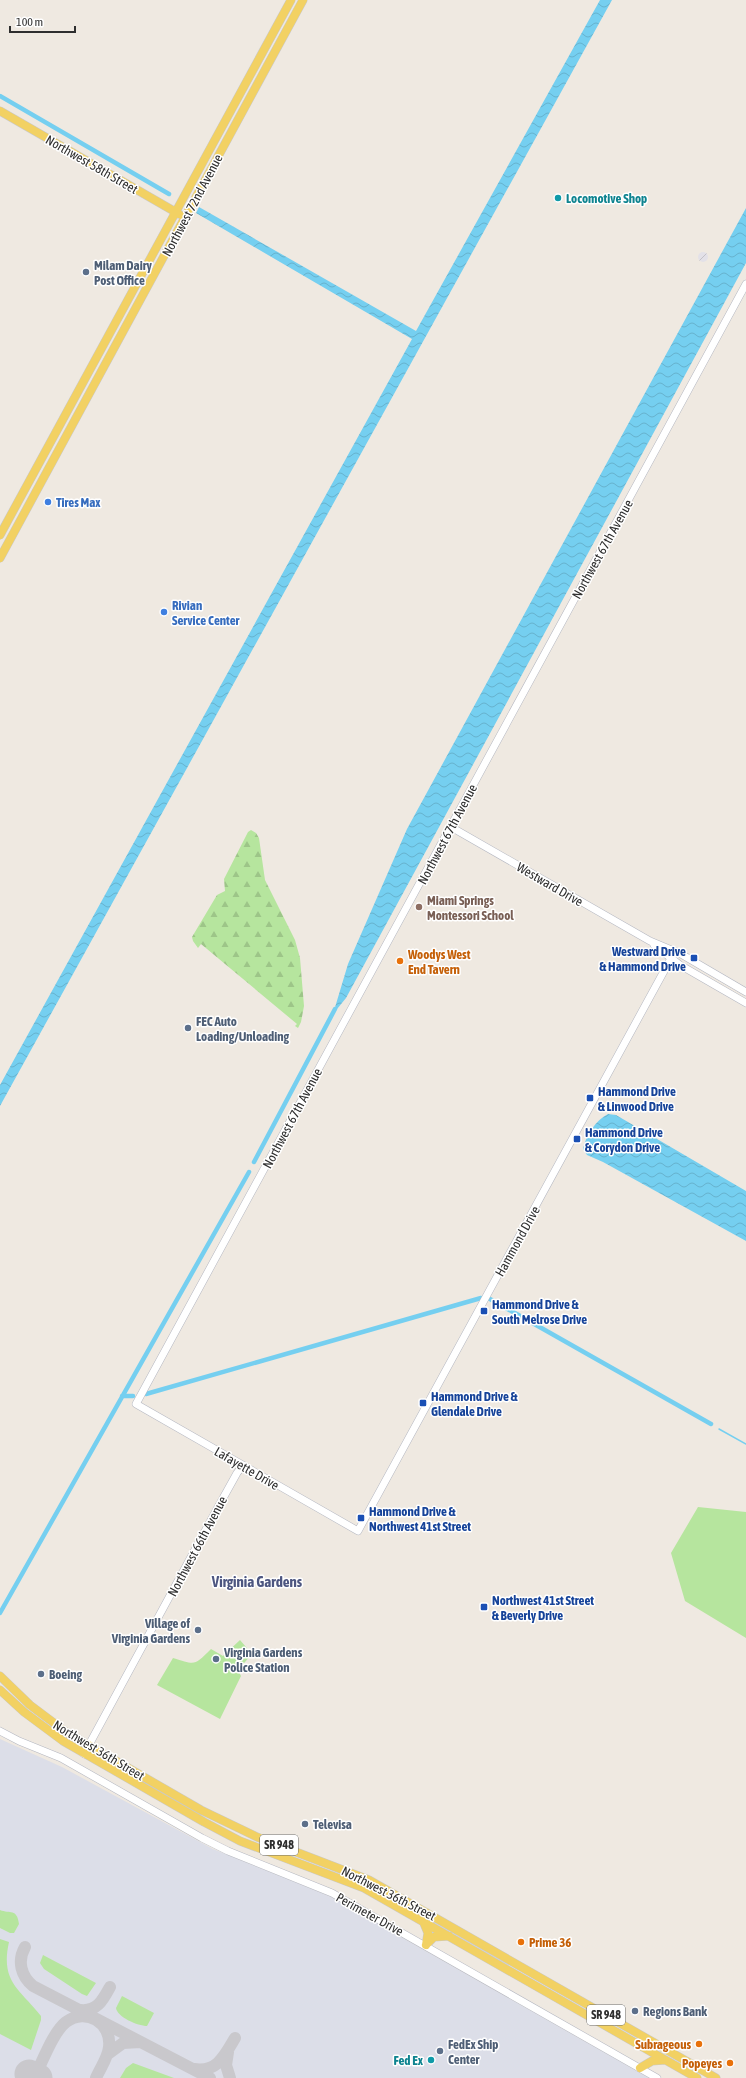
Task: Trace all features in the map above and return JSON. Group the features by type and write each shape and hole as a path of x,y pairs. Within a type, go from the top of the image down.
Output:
{"main road":[{"name":"Northwest 72nd Avenue","path":"0,535 291,0"},
{"name":"Northwest 72nd Avenue","path":"0,558 303,0"},
{"name":"Northwest 58th Street","path":"0,111 185,218"},
{"name":"Northwest 36th Street","path":"0,1676 37,1710 89,1746 209,1814 257,1837 351,1872 398,1895 716,2078"},
{"name":"Northwest 36th Street","path":"2,1693 44,1728 84,1754 204,1822 255,1846 348,1881 424,1921 697,2078"},
{"path":"204,1822 209,1814"},
{"path":"348,1881 351,1872"},
{"path":"424,1921 428,1933 426,1945"},
{"path":"426,1945 434,1937 449,1936"},
{"path":"555,1996 559,1988"},
{"path":"639,2045 654,2042 662,2058 649,2062 640,2068"}],"street":[{"name":"Northwest 67th Avenue","path":"136,1404 746,284"},
{"name":"Westward Drive","path":"451,827 650,942 675,951 746,992"},
{"name":"Westward Drive","path":"650,942 670,959 746,1003"},
{"name":"Hammond Drive","path":"358,1531 675,951"},
{"name":"Lafayette Drive","path":"136,1404 358,1531"},
{"name":"Northwest 66th Avenue","path":"84,1754 220,1503 237,1473 243,1466"},
{"name":"Perimeter Drive","path":"0,1733 52,1754 76,1766 202,1838 228,1851 332,1893 426,1945 657,2078"}],"shaded area":[{"path":"701,252 705,252 707,253 707,261 701,262 698,259 698,255"},
{"path":"0,1739 62,1767 213,1849 329,1896 649,2078 0,2078"}],"green space":[{"path":"251,830 256,833 259,838 265,880 295,940 300,958 304,1006 301,1022 298,1028 295,1026 297,1024 201,944 198,948 192,937 217,895 225,891 224,879 248,832"},
{"path":"698,1507 746,1512 746,1638 685,1601 671,1553"},
{"path":"240,1640 252,1654 238,1670 241,1676 220,1719 157,1685 173,1658 191,1663 201,1659 211,1649 223,1656"},
{"path":"0,1910 12,1912 17,1916 19,1924 14,1933 10,1933 0,1928"},
{"path":"0,1939 9,1942 7,1967 14,1984 41,2016 31,2050 0,2034"},
{"path":"43,1955 96,1983 87,1996 44,1969 40,1963"},
{"path":"122,1996 154,2013 147,2026 128,2020 120,2015 116,2008"},
{"path":"133,2063 174,2078 120,2078 126,2068"}],"water":[{"path":"600,0 612,0 0,1106 0,1085 412,339 196,213 199,207 416,331"},
{"path":"746,208 746,263 346,998 333,1014 348,964 407,829"},
{"path":"608,1114 616,1115 746,1191 746,1241 603,1162 587,1155 583,1149 589,1133 599,1120"}],"waterway":[{"path":"0,96 169,194"},
{"path":"254,1162 335,1009"},
{"path":"0,1613 249,1172"},
{"path":"146,1394 481,1298"},
{"path":"490,1299 711,1424"},
{"path":"122,1396 133,1396"},
{"path":"719,1429 746,1444"}],"taxiway":[{"path":"25,1947 21,1958 23,1973 33,1986 210,2078"},
{"path":"80,2010 91,2009 99,2004 110,1987"},
{"path":"34,2078 52,2040 61,2027 66,2022 82,2016 96,2020 102,2025 109,2038 107,2055 96,2078"},
{"path":"194,2069 202,2070 214,2065 228,2051 235,2038"},
{"path":"108,2054 123,2043 140,2042"},
{"path":"228,2052 226,2065 230,2078"}],"runway":[{"path":"29,2074 38,2078"}],"place":[{"name":"Locomotive Shop","path":"558,198"},
{"name":"Milam Dairy Post Office","path":"86,272"},
{"name":"Tires Max","path":"48,502"},
{"name":"Rivian Service Center","path":"164,612"},
{"name":"Miami Springs Montessori School","path":"419,907"},
{"name":"Westward Drive & Hammond Drive","path":"694,958"},
{"name":"Woodys West End Tavern","path":"400,961"},
{"name":"FEC Auto Loading/Unloading","path":"188,1028"},
{"name":"Hammond Drive & Linwood Drive","path":"590,1098"},
{"name":"Hammond Drive & Corydon Drive","path":"577,1139"},
{"name":"Hammond Drive & South Melrose Drive","path":"484,1311"},
{"name":"Hammond Drive & Glendale Drive","path":"423,1403"},
{"name":"Hammond Drive & Northwest 41st Street","path":"361,1518"},
{"name":"Northwest 41st Street & Beverly Drive","path":"484,1607"},
{"name":"Village of Virginia Gardens","path":"198,1630"},
{"name":"Virginia Gardens Police Station","path":"216,1659"},
{"name":"Boeing","path":"41,1674"},
{"name":"Televisa","path":"305,1824"},
{"name":"Prime 36","path":"521,1942"},
{"name":"Regions Bank","path":"635,2011"},
{"name":"Subrageous","path":"699,2044"},
{"name":"FedEx Ship Center","path":"440,2051"},
{"name":"Fed Ex","path":"431,2060"},
{"name":"Popeyes","path":"730,2063"}],"district":[{"name":"Virginia Gardens","path":"257,1582"}]}
